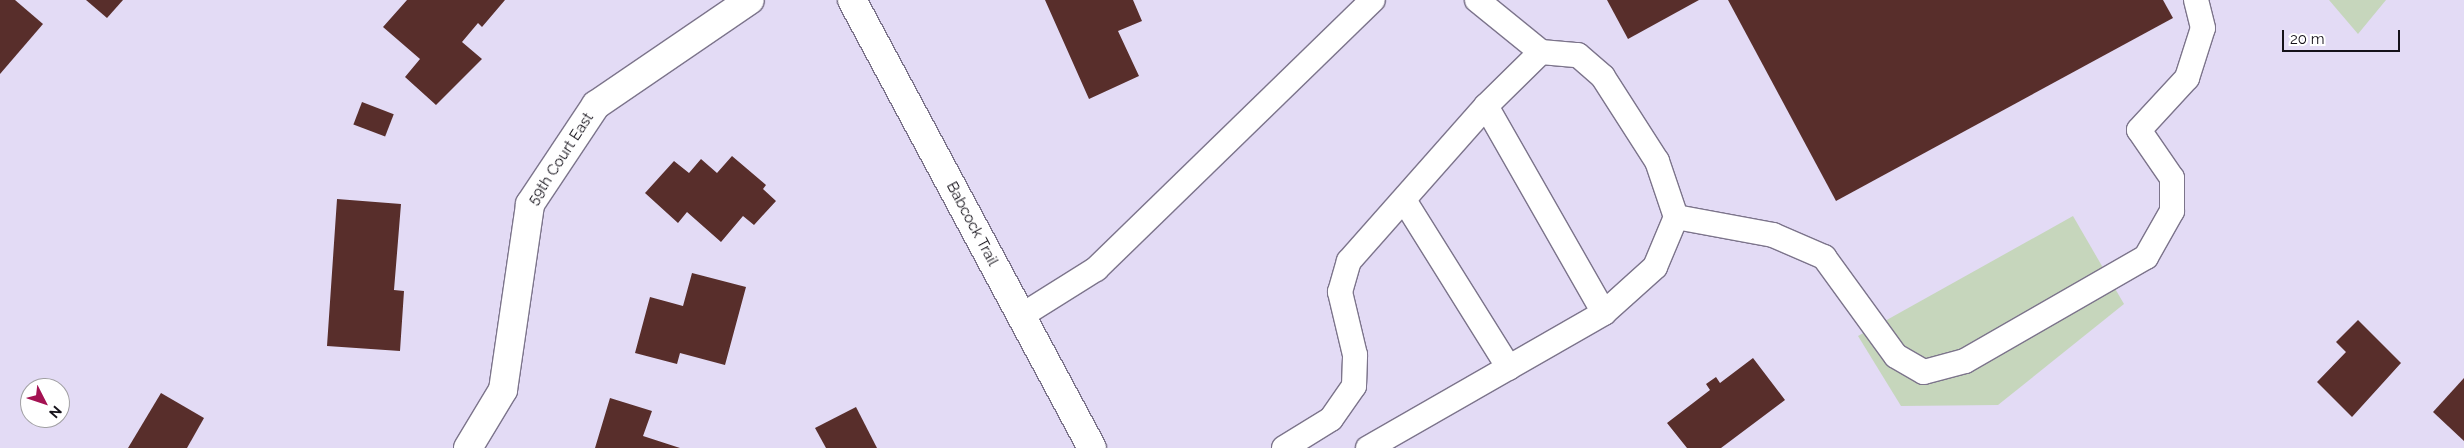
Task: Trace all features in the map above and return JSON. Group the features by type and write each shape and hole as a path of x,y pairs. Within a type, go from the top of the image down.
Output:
{"street":[{"name":"59th Court East","path":"468,448 503,390 530,204 596,106 750,0"},
{"name":"Babcock Trail","path":"852,0 1092,448"}],"lane":[{"path":"1021,316 1096,269 1373,0"},
{"path":"1368,448 1604,314 1655,267 1676,217 1657,161 1603,77 1578,55 1541,52 1477,0"},
{"path":"1676,217 1773,235 1824,257 1896,356 1924,372 1965,361 2146,257 2172,211 2172,178 2139,130 2187,78 2203,28 2196,0"},
{"path":"1284,448 1331,419 1354,386 1355,355 1340,292 1350,261 1486,106 1541,52"},
{"path":"1486,106 1604,314"},
{"path":"1404,200 1510,368"}],"green space":[{"path":"2329,0 2386,0 2358,34"},
{"path":"2073,216 2124,304 1998,405 1901,406 1858,336"}],"building":[{"path":"0,0 15,0 43,24 0,74"},
{"path":"86,0 123,0 107,18"},
{"path":"407,0 505,0 482,27 478,23 462,42 482,59 436,105 405,77 420,59 383,27"},
{"path":"1045,0 1133,0 1142,21 1118,31 1139,76 1089,99"},
{"path":"1607,0 1699,0 1628,39"},
{"path":"1728,0 2163,0 2173,18 1836,201"},
{"path":"362,102 394,114 385,137 353,124"},
{"path":"732,156 766,185 763,189 776,201 754,225 743,216 721,242 687,212 678,223 645,193 674,161 689,173 701,159 717,173"},
{"path":"337,199 401,204 394,290 404,291 400,351 327,346"},
{"path":"692,273 746,287 725,365 680,353 677,364 635,353 650,297 683,306"},
{"path":"2358,320 2401,363 2352,417 2317,382 2346,352 2336,342"},
{"path":"1753,358 1785,400 1721,448 1687,448 1667,423 1710,390 1706,384 1716,377 1720,383"},
{"path":"2464,378 2464,441 2433,412"},
{"path":"161,393 204,418 187,448 128,448"},
{"path":"610,398 652,411 643,436 680,448 595,448"},
{"path":"856,407 877,448 826,448 815,428"}]}
